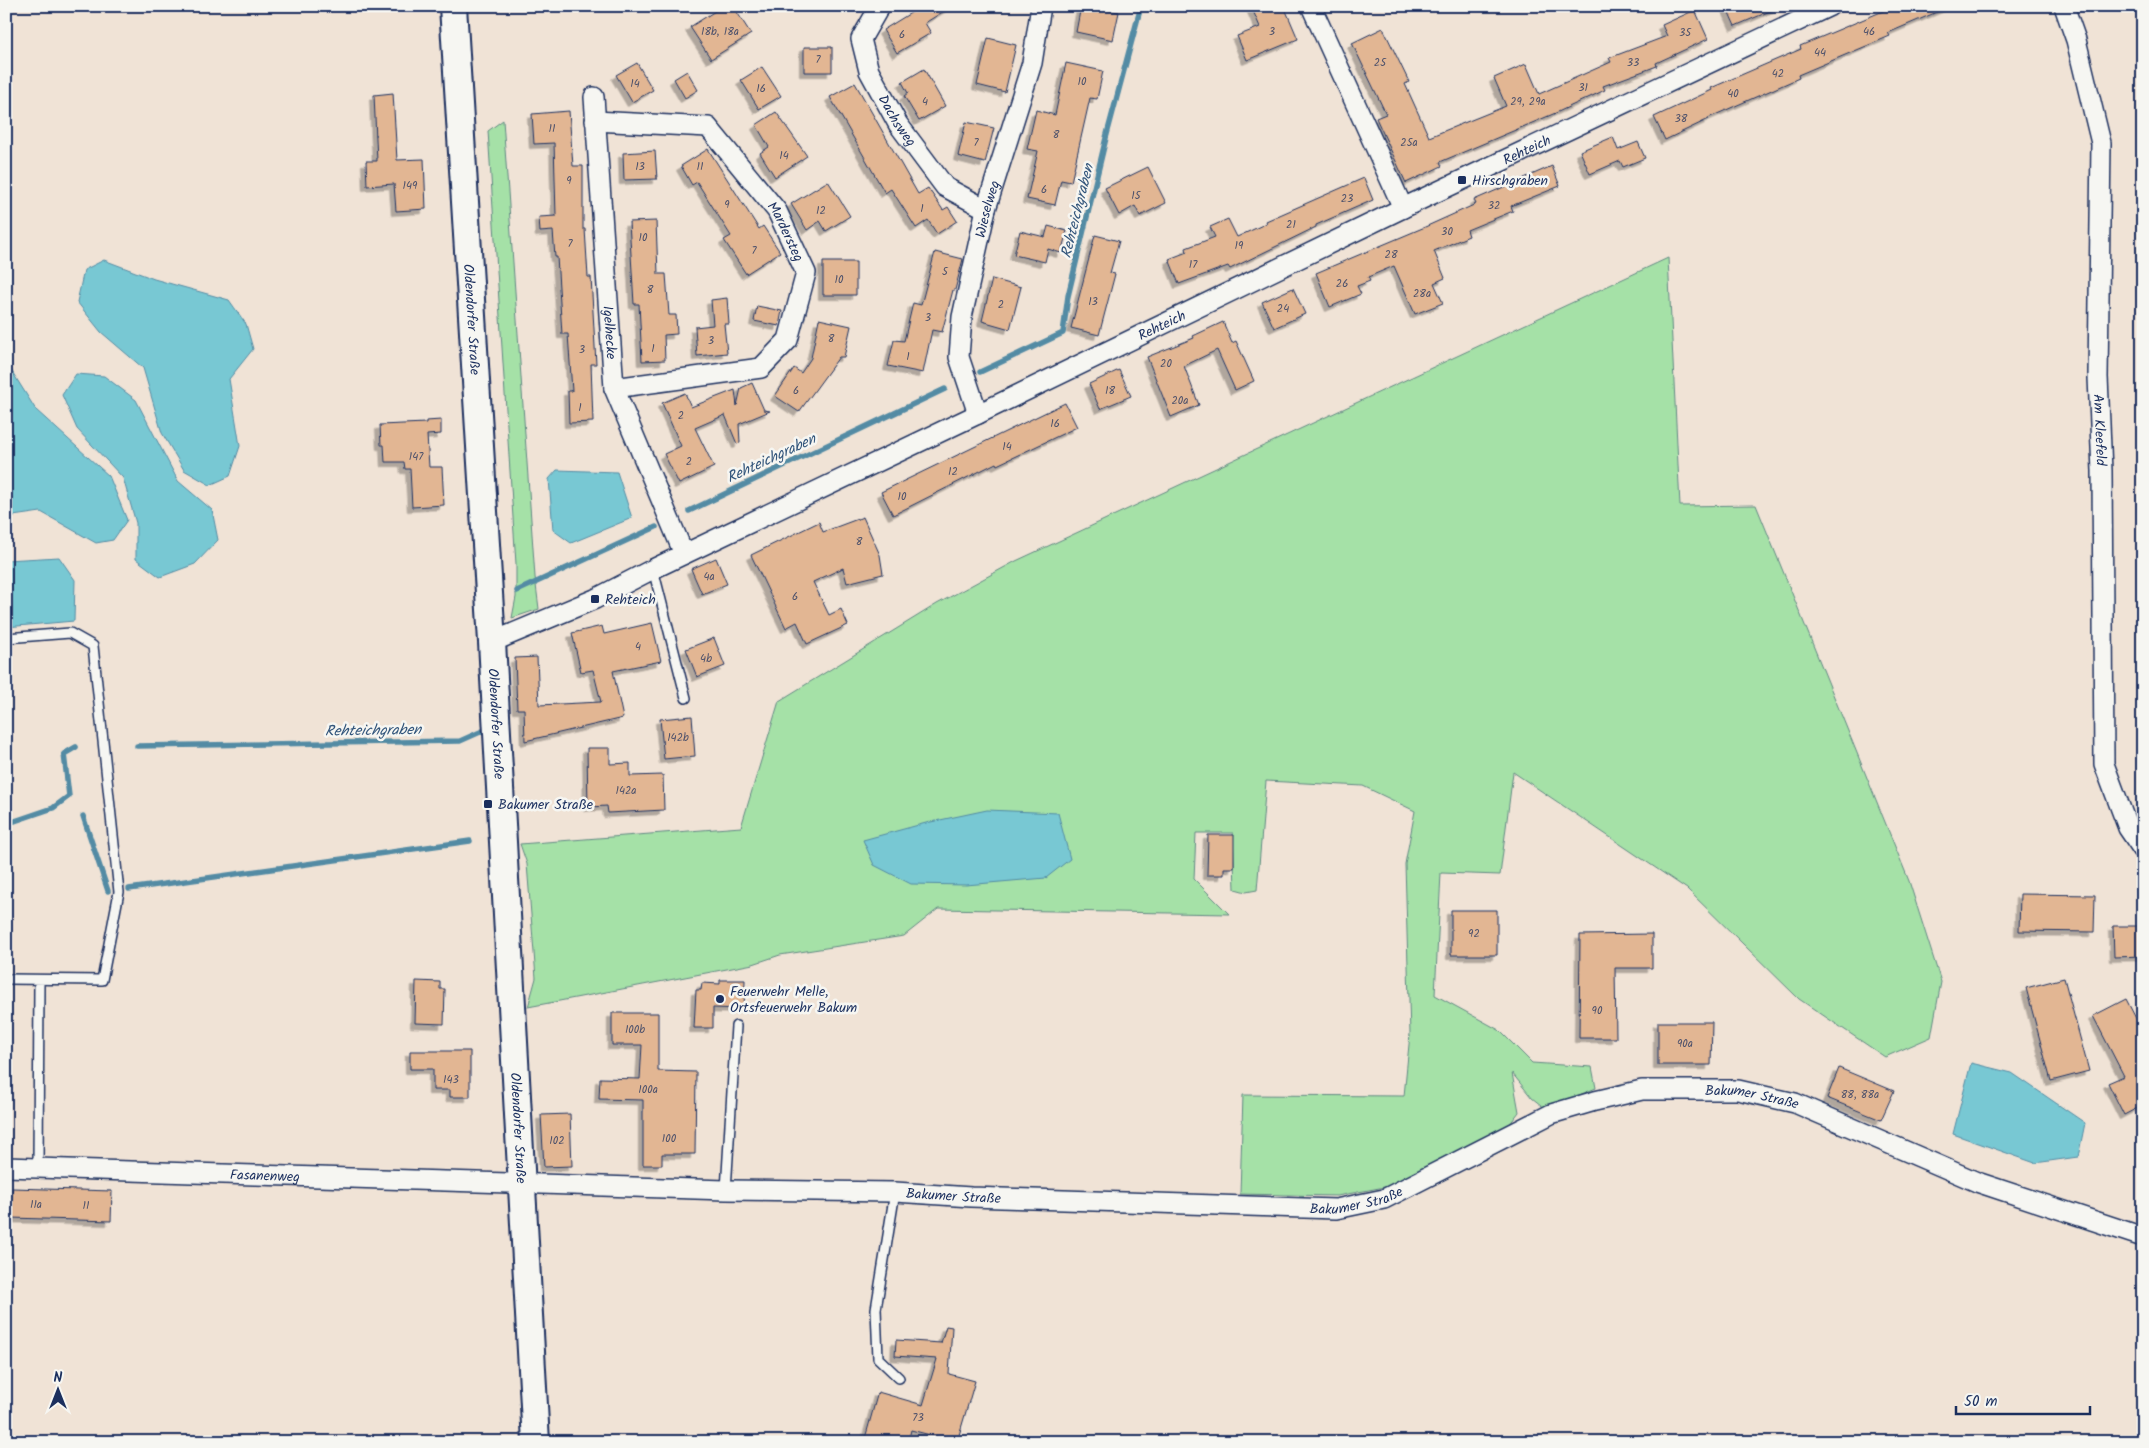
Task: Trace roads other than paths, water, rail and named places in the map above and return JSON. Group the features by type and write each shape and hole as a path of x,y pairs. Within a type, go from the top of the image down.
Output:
{"main road":[{"name":"Oldendorfer Straße","path":"453,6 492,642 536,1442"}],"street":[{"name":"Dachsweg","path":"880,6 860,39 869,71 898,124 946,187 986,209"},
{"name":"Wieselweg","path":"978,414 959,358 962,317 986,209 1032,63 1041,6"},
{"path":"1310,6 1403,208"},
{"name":"Rehteich","path":"492,642 595,599 653,569 1403,208 1830,6"},
{"name":"Am Kleefeld","path":"2064,6 2076,40 2101,143 2098,377 2102,471 2104,764 2128,828 2143,850"},
{"name":"Igelhecke","path":"594,97 614,388 684,554"},
{"name":"Mardersteg","path":"596,121 708,127 777,211 806,274 788,340 761,368 614,388"},
{"name":"Bakumer Straße","path":"522,1184 726,1190 895,1192 981,1197 1336,1209 1384,1199 1550,1114 1642,1090 1738,1090 1795,1103 1977,1182 2143,1237"},
{"name":"Fasanenweg","path":"6,1167 522,1184"}],"lane":[{"path":"653,569 686,698"},
{"path":"6,638 70,634 93,646 118,892 102,980 6,979"},
{"path":"38,1168 39,980"},
{"path":"726,1190 736,1026"},
{"path":"895,1192 876,1308 878,1358 899,1378"}],"water":[{"path":"104,260 154,279 229,300 246,324 253,349 229,379 240,446 230,476 210,485 184,470 162,433 143,368 101,332 77,302 84,270"},
{"path":"6,362 36,410 109,476 127,520 113,540 96,543 41,512 6,517"},
{"path":"76,374 104,376 136,400 178,481 212,510 218,540 195,564 160,577 136,559 136,523 123,478 77,429 62,395"},
{"path":"557,470 617,472 632,518 571,543 553,530 549,479"},
{"path":"59,557 75,580 74,621 6,627 6,560"},
{"path":"987,810 1058,813 1070,859 1046,878 966,885 911,884 874,865 863,840 926,823"},
{"path":"1971,1063 2012,1073 2085,1123 2078,1157 2035,1163 1953,1134"}],"waterway":[{"name":"Rehteichgraben","path":"980,372 1063,333 1068,296 1106,138 1141,6"},
{"name":"Rehteichgraben","path":"689,511 945,389"},
{"name":"Rehteichgraben","path":"517,591 656,527"},
{"name":"Rehteichgraben","path":"137,746 460,741 487,729 487,726"},
{"name":"Rehteichgraben","path":"6,824 53,808 69,796 64,754 76,747"},
{"path":"83,816 108,891"},
{"path":"129,889 470,841"}],"place":[{"name":"Hirschgraben","path":"1462,180"},
{"name":"Rehteich","path":"595,599"},
{"name":"Bakumer Straße","path":"488,804"},
{"name":"Feuerwehr Melle, Ortsfeuerwehr Bakum","path":"720,999"}]}
